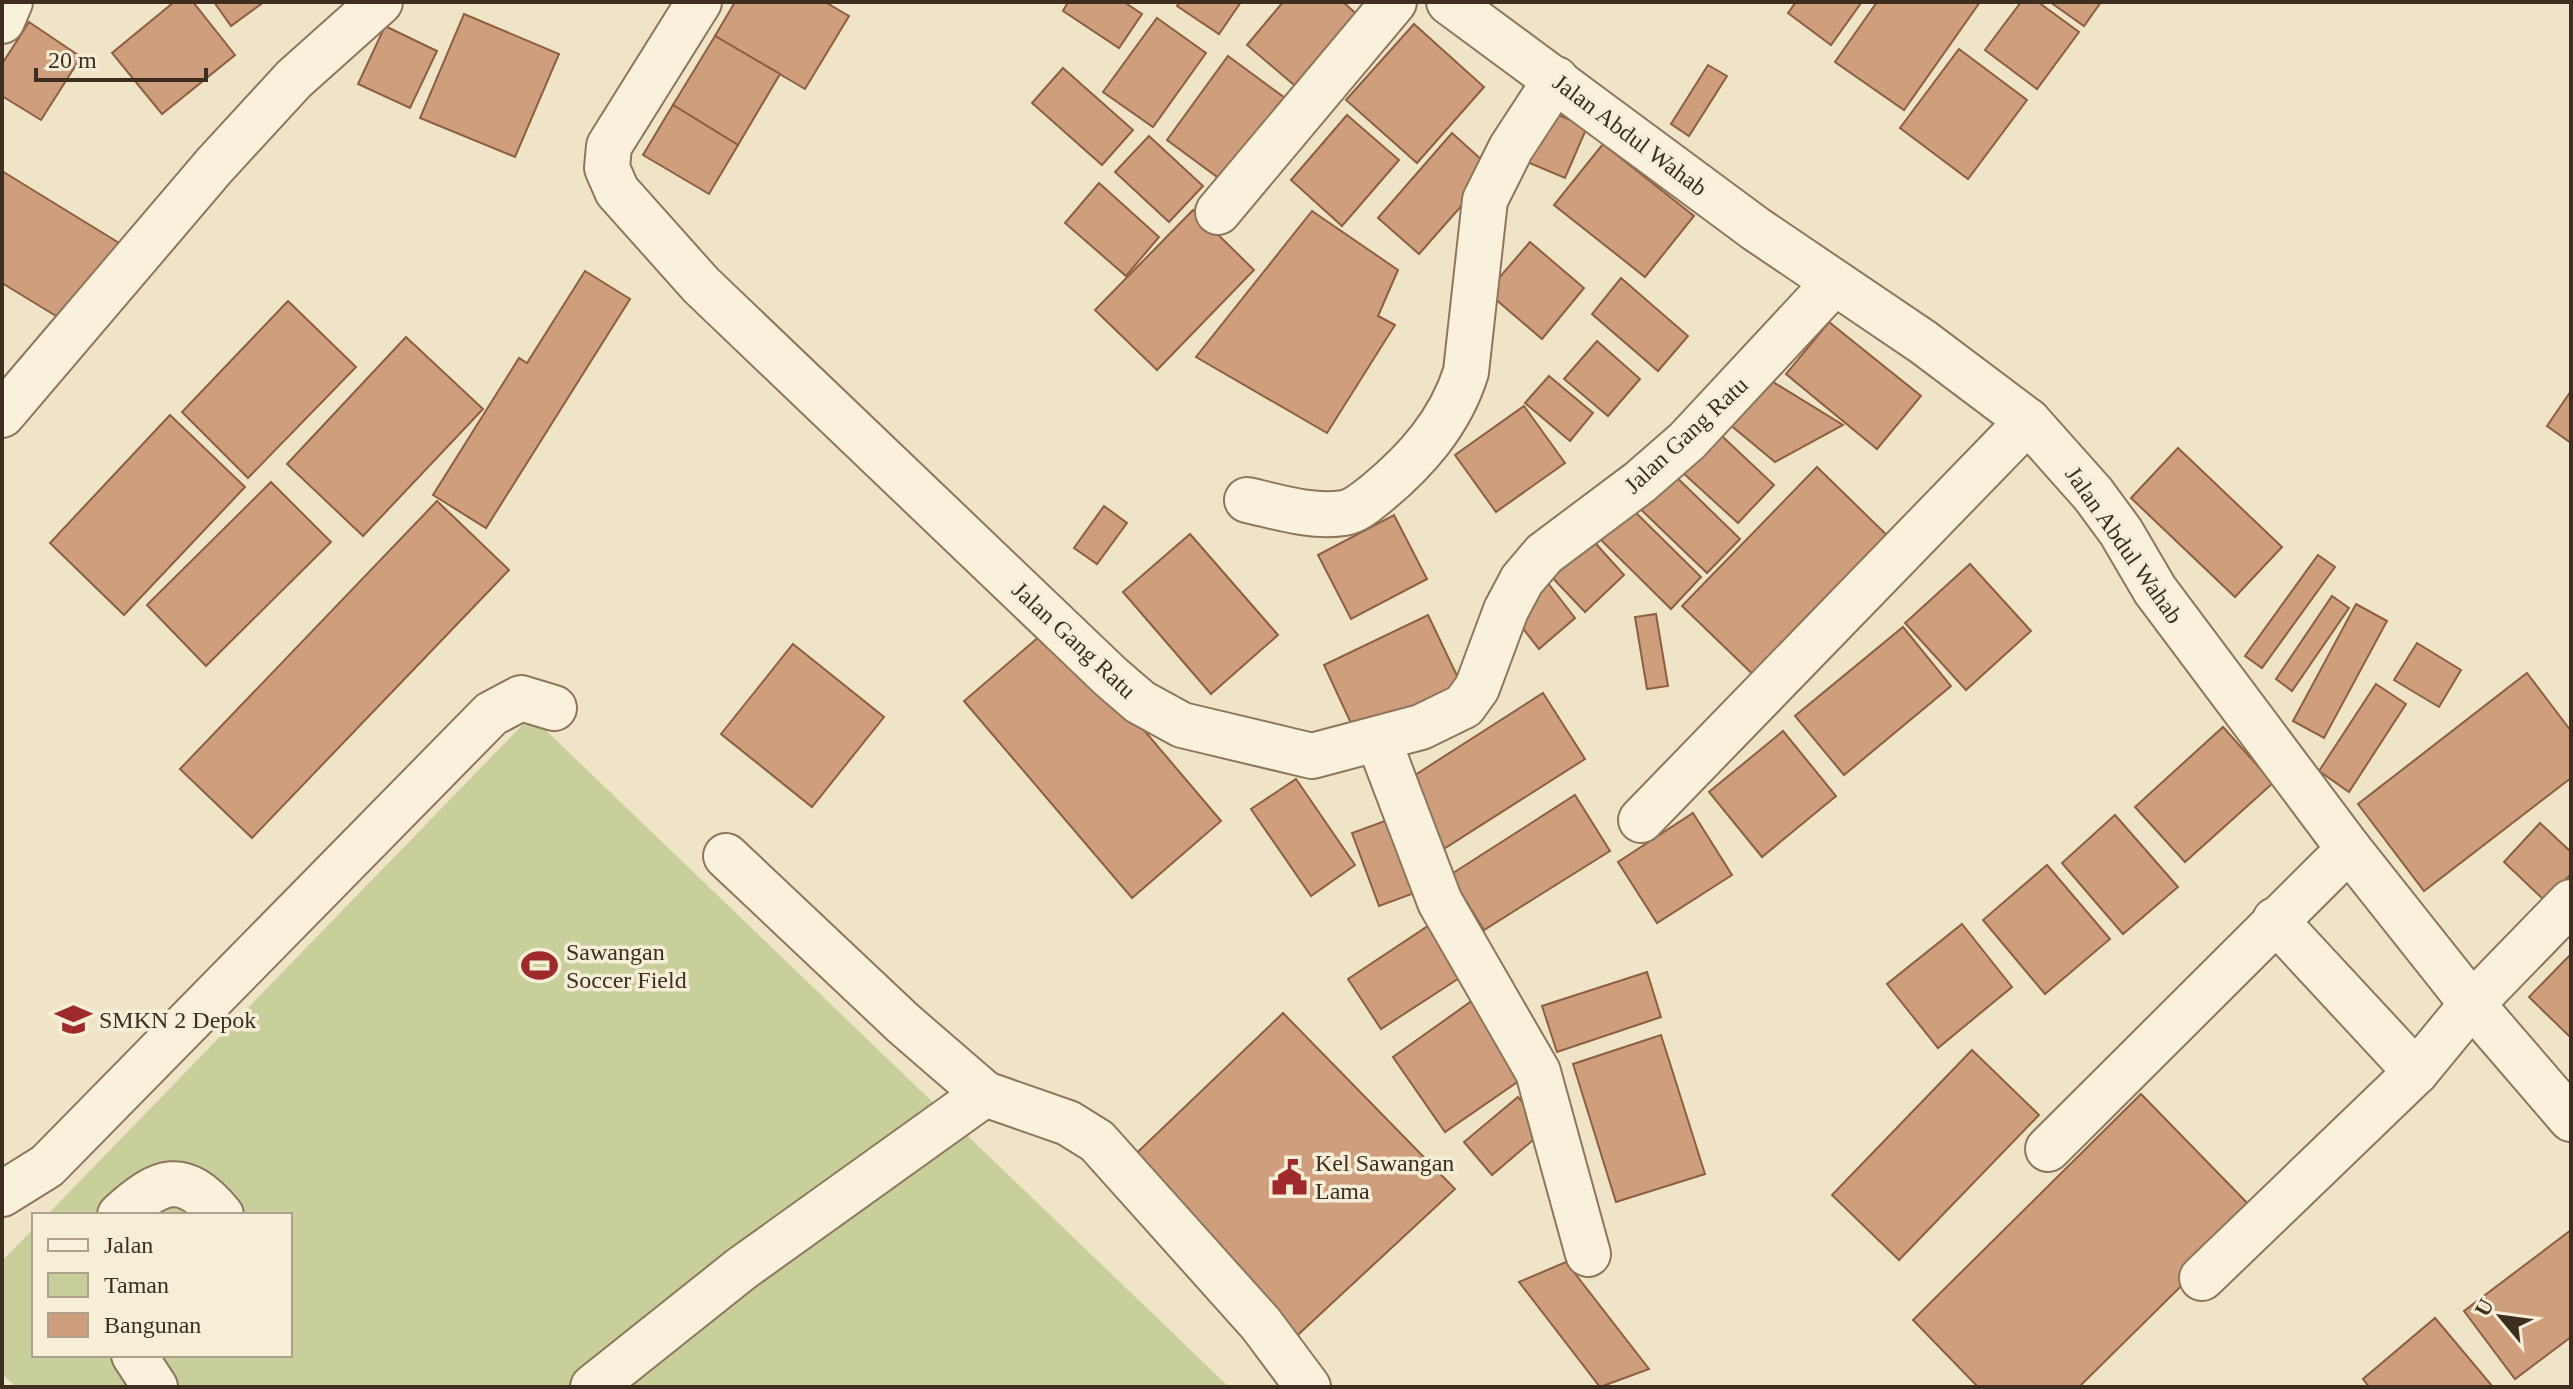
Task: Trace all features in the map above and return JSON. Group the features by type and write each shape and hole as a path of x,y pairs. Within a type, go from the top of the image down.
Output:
{"street":[{"path":"2,21 10,2"},
{"path":"2,415 244,133 294,79 380,2"},
{"name":"Jalan Gang Ratu","path":"699,2 620,123 609,146 607,168 617,191 701,285 972,547 1140,702 1182,725 1312,756 1421,727 1464,706 1477,688 1506,610 1522,580 1544,554 1640,482 1687,441 1833,284"},
{"path":"1218,212 1394,2"},
{"name":"Jalan Abdul Wahab","path":"1464,6 1556,79 1833,284 1923,342 2028,421 2093,494 2121,532 2155,590 2349,849 2472,1004 2571,1119"},
{"path":"1247,500 1302,513 1347,512 1406,469 1434,435 1458,398 1466,372 1485,200 1511,148 1556,79"},
{"path":"1641,820 2028,421"},
{"path":"2,1194 47,1166 491,714 521,698 554,708"},
{"path":"1378,739 1440,902 1538,1072 1588,1254"},
{"path":"2048,1149 2349,849"},
{"path":"726,856 903,1023 985,1094 1068,1123 1097,1141 1261,1324 1308,1387"},
{"path":"2202,1278 2416,1072 2472,1004 2571,902"},
{"path":"2275,920 2416,1072"},
{"path":"593,1387 741,1269 985,1094"},
{"path":"122,1213 153,1188 174,1183 193,1189 219,1213"},
{"path":"135,1357 155,1387"}],"green space":[{"name":"Sawangan Soccer Field","path":"531,716 1229,1387 16,1387 2,1374 2,1261 32,1230 32,1357 292,1357 292,1213 49,1213"}],"building":[{"path":"174,2 193,2 235,55 162,114 112,53"},
{"path":"214,2 264,2 231,26"},
{"path":"735,2 825,2 849,16 805,89 715,36"},
{"path":"1068,2 1124,2 1142,14 1119,48 1063,11"},
{"path":"1180,2 1241,2 1219,34 1177,6"},
{"path":"1283,2 1343,2 1360,17 1300,90 1247,45"},
{"path":"1796,2 1861,3 1831,45 1788,13"},
{"path":"1877,2 1980,2 1904,110 1835,62"},
{"path":"2021,2 2038,2 2079,32 2037,89 1985,50"},
{"path":"2050,2 2101,2 2084,26"},
{"path":"464,14 559,54 515,157 420,118"},
{"path":"1157,18 1206,53 1153,127 1103,92"},
{"path":"29,22 81,57 41,120 2,96 2,64"},
{"path":"1414,24 1484,87 1417,163 1346,100"},
{"path":"385,26 437,51 410,108 358,84"},
{"path":"715,36 780,74 738,145 673,105"},
{"path":"1959,49 2027,100 1968,179 1900,128"},
{"path":"1228,56 1285,98 1224,182 1167,140"},
{"path":"1708,65 1727,76 1689,136 1671,124"},
{"path":"1063,68 1133,130 1102,165 1032,103"},
{"path":"673,105 738,145 709,194 643,155"},
{"path":"1542,108 1587,127 1565,178 1520,159"},
{"path":"1347,115 1399,160 1342,226 1291,180"},
{"path":"1452,133 1493,170 1419,254 1378,218"},
{"path":"1149,136 1203,186 1169,222 1115,172"},
{"path":"1603,144 1694,216 1645,277 1554,205"},
{"path":"2,171 124,246 74,327 2,283"},
{"path":"1099,183 1159,237 1126,276 1065,223"},
{"path":"1193,210 1254,270 1157,370 1095,310"},
{"path":"1312,211 1398,270 1378,316 1395,325 1327,433 1196,357"},
{"path":"1530,242 1584,288 1542,339 1487,292"},
{"path":"585,271 630,299 486,528 433,495 519,358 527,363"},
{"path":"1621,278 1688,336 1658,371 1592,314"},
{"path":"288,301 356,367 248,478 182,412"},
{"path":"1829,322 1921,396 1877,449 1786,374"},
{"path":"406,337 483,409 363,536 287,464"},
{"path":"1597,341 1640,379 1608,416 1564,379"},
{"path":"1549,376 1593,413 1570,441 1525,403"},
{"path":"1765,377 1843,425 1775,462 1728,423"},
{"path":"2571,391 2571,443 2547,426"},
{"path":"1524,406 1565,463 1496,512 1455,455"},
{"path":"170,415 245,487 124,615 50,543"},
{"path":"1707,422 1774,485 1738,523 1671,462"},
{"path":"2178,448 2282,547 2235,597 2131,498"},
{"path":"1664,465 1740,539 1707,573 1631,500"},
{"path":"1817,467 1898,546 1764,685 1682,606"},
{"path":"271,482 331,542 206,666 147,605"},
{"path":"1622,499 1701,577 1671,609 1591,530"},
{"path":"437,501 509,570 252,838 180,769"},
{"path":"1104,506 1127,523 1097,564 1074,548"},
{"path":"1394,515 1427,579 1351,619 1318,555"},
{"path":"1190,534 1278,635 1211,694 1123,592"},
{"path":"1588,535 1624,575 1585,612 1548,573"},
{"path":"2318,555 2335,567 2262,668 2245,656"},
{"path":"1970,564 2031,631 1966,690 1905,623"},
{"path":"1544,578 1575,618 1539,649 1507,608"},
{"path":"2332,596 2349,608 2292,691 2276,679"},
{"path":"2356,604 2387,621 2324,738 2293,721"},
{"path":"1656,614 1668,686 1647,689 1635,617"},
{"path":"1428,615 1461,684 1356,734 1324,665"},
{"path":"1054,624 1221,821 1132,898 964,701"},
{"path":"1903,627 1951,686 1844,775 1795,716"},
{"path":"2417,643 2461,670 2439,707 2394,680"},
{"path":"793,644 884,717 812,807 721,734"},
{"path":"2527,673 2571,731 2571,778 2424,891 2358,804"},
{"path":"2376,684 2406,704 2349,792 2319,771"},
{"path":"1543,693 1585,759 1442,850 1401,784"},
{"path":"2223,727 2273,783 2185,862 2135,807"},
{"path":"1783,731 1836,796 1762,857 1709,792"},
{"path":"1296,779 1355,865 1311,896 1251,809"},
{"path":"1575,795 1610,851 1484,930 1450,875"},
{"path":"1693,813 1732,875 1657,923 1618,862"},
{"path":"2115,815 2178,887 2123,934 2062,863"},
{"path":"1393,818 1420,891 1379,906 1352,833"},
{"path":"2540,823 2571,852 2571,874 2545,901 2504,862"},
{"path":"2047,865 2110,939 2045,994 1983,920"},
{"path":"1434,922 1467,973 1381,1029 1348,979"},
{"path":"1962,924 2012,987 1938,1048 1887,984"},
{"path":"2571,954 2571,1038 2529,997"},
{"path":"1647,972 1661,1017 1557,1052 1542,1006"},
{"path":"1473,1000 1526,1076 1445,1132 1393,1057"},
{"name":"Kel Sawangan Lama","path":"1283,1013 1455,1189 1288,1344 1123,1166"},
{"path":"1661,1035 1705,1174 1616,1202 1573,1064"},
{"path":"1972,1050 2039,1115 1899,1260 1832,1195"},
{"path":"2141,1094 2256,1212 2079,1387 1978,1387 1913,1320"},
{"path":"1518,1097 1546,1129 1492,1175 1464,1142"},
{"path":"2571,1230 2571,1337 2515,1379 2464,1311"},
{"path":"1566,1262 1649,1369 1600,1387 1519,1282"},
{"path":"2435,1318 2493,1387 2369,1387 2363,1379"}],"place":[{"name":"Sawangan Soccer Field","path":"540,966"},
{"name":"SMKN 2 Depok","path":"73,1020"},
{"name":"Kel Sawangan Lama","path":"1289,1177"}]}
